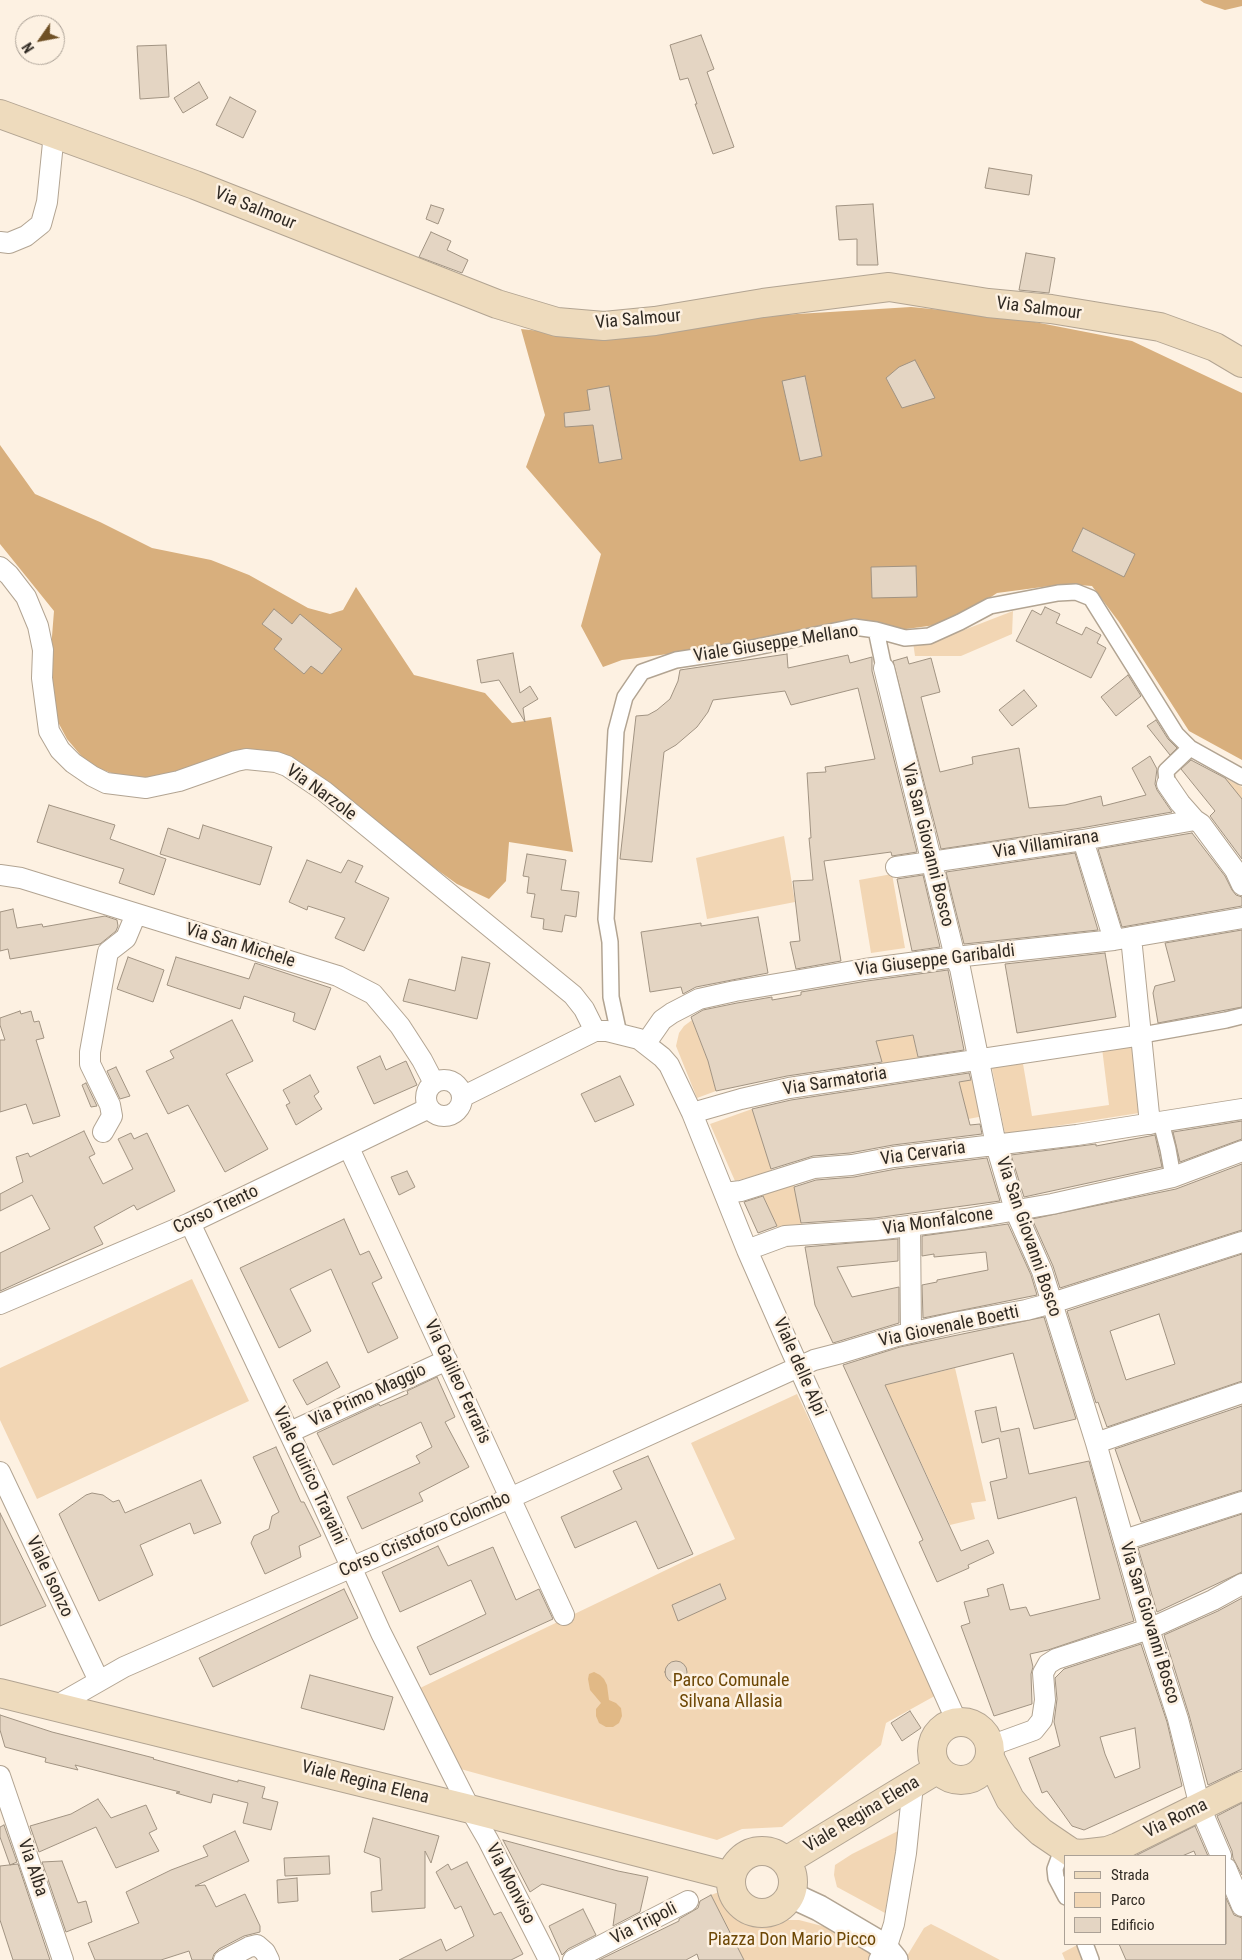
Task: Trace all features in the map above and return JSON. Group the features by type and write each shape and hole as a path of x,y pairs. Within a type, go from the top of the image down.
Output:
{"main road":[{"name":"Via Salmour","path":"0,114 195,185 497,304 558,322 604,326 655,321 763,303 890,287 988,302 1051,309 1160,327 1215,347 1242,363"},
{"name":"Viale Regina Elena","path":"0,1693 470,1809 730,1876"},
{"path":"957,1722 966,1723 982,1731 984,1760 968,1780 954,1780 942,1774 933,1760 934,1740 948,1726 957,1722"},
{"name":"Via Roma","path":"984,1760 1010,1799 1025,1817 1041,1832 1063,1847 1081,1854 1107,1851 1242,1786"},
{"name":"Viale Regina Elena","path":"786,1861 938,1769"},
{"path":"758,1851 769,1851 786,1861 793,1878 791,1895 778,1909 769,1913 759,1913 741,1906 731,1889 730,1876 739,1860 748,1854 758,1851"}],"street":[{"path":"0,242 9,243 26,236 42,224 47,202 54,133"},
{"name":"Via Narzole","path":"0,567 9,575 26,597 38,626 43,650 42,678 49,730 60,750 74,763 106,783 146,788 179,781 246,759 276,762 287,766 324,790 573,995 584,1009 595,1031"},
{"name":"Viale Giuseppe Mellano","path":"619,1034 611,997 610,942 606,919 616,731 625,697 642,672 676,660 742,650 854,627 876,630 905,638 929,636 990,606 1058,593 1076,592 1091,598 1176,734 1190,748 1242,777"},
{"name":"Via San Giovanni Bosco","path":"876,630 955,957 960,968 996,1145 1015,1210 1042,1270 1096,1444 1149,1629 1178,1719 1200,1807 1221,1855"},
{"path":"1190,748 1166,771 1167,784 1180,803 1201,824 1225,856 1242,885"},
{"name":"Via Villamirana","path":"896,867 1082,840 1195,820"},
{"path":"1082,840 1123,939 1142,1034 1156,1123 1168,1149 1173,1176"},
{"name":"Via San Michele","path":"0,876 21,878 338,976 373,994 404,1033 422,1060 434,1083"},
{"path":"103,1132 112,1116 110,1105 90,1064 90,1052 108,952 126,938 136,914"},
{"name":"Via Giuseppe Garibaldi","path":"646,1043 662,1020 700,999 763,986 955,957 1123,939 1242,918"},
{"path":"1142,1034 1242,1016"},
{"path":"462,1097 595,1031 619,1034"},
{"name":"Viale delle Alpi","path":"619,1034 639,1039 646,1043 669,1065 692,1113 798,1366 957,1722"},
{"name":"Via Sarmatoria","path":"692,1113 789,1088 1142,1034"},
{"path":"449,1081 458,1087 462,1097 459,1108 450,1115 438,1115 429,1108 426,1097 427,1092 434,1083 449,1081"},
{"name":"Corso Trento","path":"0,1304 190,1223 429,1108"},
{"name":"Via Cervaria","path":"725,1193 814,1168 852,1165 894,1157 1077,1135 1242,1109"},
{"name":"Via Galileo Ferraris","path":"349,1148 564,1615"},
{"name":"Via Monfalcone","path":"748,1250 785,1236 910,1226 1015,1210 1114,1191 1173,1176 1242,1151"},
{"name":"Viale Quirico Travaini","path":"190,1223 290,1432 381,1633 470,1809"},
{"path":"910,1226 911,1333"},
{"name":"Via Giovenale Boetti","path":"798,1366 911,1333 1052,1303 1242,1242"},
{"name":"Via Primo Maggio","path":"290,1432 447,1360"},
{"name":"Corso Cristoforo Colombo","path":"54,1707 124,1667 510,1498 798,1366"},
{"path":"1096,1444 1242,1392"},
{"name":"Viale Isonzo","path":"0,1472 99,1681"},
{"path":"1124,1540 1242,1502"},
{"path":"984,1760 1034,1730 1042,1720 1045,1700 1043,1673 1048,1664 1056,1659 1149,1629 1214,1600 1242,1584"},
{"name":"Via Alba","path":"0,1776 63,1960"},
{"path":"791,1895 819,1908 886,1956 894,1924 906,1853 913,1785"},
{"name":"Via Monviso","path":"470,1809 488,1840 549,1960"},
{"path":"1063,1847 1055,1869 1056,1878 1064,1893"},
{"path":"1227,1870 1242,1906"},
{"name":"Via Tripoli","path":"573,1960 688,1901"},
{"path":"224,1960 257,1945 265,1952 269,1960"},
{"path":"1085,1945 1091,1960"}],"green space":[{"path":"1013,611 1012,634 961,656 915,656 913,642 951,635"},
{"path":"1225,778 1242,787 1242,811"},
{"path":"784,836 795,902 707,919 696,858"},
{"path":"892,874 905,948 871,953 859,880"},
{"path":"692,1020 708,1061 716,1091 697,1098 676,1046 679,1033"},
{"path":"913,1035 919,1063 884,1070 876,1041"},
{"path":"1132,1044 1139,1113 1005,1134 991,1063 1022,1058 1032,1116 1109,1105 1102,1048"},
{"path":"976,1079 984,1116 968,1119 959,1082"},
{"path":"752,1109 772,1171 735,1181 710,1124"},
{"path":"794,1183 802,1227 778,1229 761,1191"},
{"path":"192,1279 249,1401 37,1499 0,1420 0,1368"},
{"path":"955,1368 986,1501 971,1503 975,1519 950,1525 885,1385"},
{"name":"Parco Comunale Silvana Allasia","path":"797,1394 940,1693 886,1723 881,1745 782,1827 742,1829 717,1840 457,1768 418,1689 689,1559 735,1539 691,1443"},
{"path":"900,1830 885,1913 837,1887 834,1875 835,1865 852,1854"},
{"name":"Piazza Don Mario Picco","path":"719,1892 729,1910 752,1924 799,1920 830,1928 856,1940 882,1960 744,1960 711,1895"},
{"path":"931,1924 1000,1960 910,1960 907,1956 924,1928"},
{"path":"1080,1945 1087,1960 1065,1960 1062,1953"}],"shaded area":[{"path":"1200,0 1242,0 1242,6 1225,10"},
{"path":"911,307 1004,316 1132,341 1242,393 1242,760 1189,731 1119,622 1092,586 1065,584 997,593 961,617 943,624 899,630 818,628 691,651 622,660 603,667 581,626 601,554 526,467 545,415 521,329 605,338 749,317"},
{"path":"0,445 35,494 100,522 152,548 211,560 249,575 308,608 330,614 343,610 356,587 414,675 485,693 512,723 551,717 573,852 509,842 506,881 489,899 457,884 390,836 290,758 168,779 120,776 89,765 67,739 58,722 53,697 51,649 54,611 0,544"},
{"path":"594,1672 604,1679 607,1685 609,1700 621,1708 622,1716 619,1723 613,1727 606,1727 599,1723 596,1716 596,1709 601,1703 590,1690 588,1679 589,1674"}],"building":[{"path":"701,35 714,69 707,72 734,147 713,154 688,78 680,80 670,45"},
{"path":"166,45 169,97 140,99 137,46"},
{"path":"199,82 208,98 183,113 174,98"},
{"path":"230,97 256,111 243,138 216,125"},
{"path":"989,168 1032,175 1029,195 985,188"},
{"path":"873,204 878,265 857,265 857,239 839,240 836,206"},
{"path":"431,205 444,209 438,224 426,219"},
{"path":"431,232 451,241 447,250 468,260 462,273 419,257"},
{"path":"1026,253 1055,258 1049,293 1019,290"},
{"path":"915,360 935,398 902,408 886,378 899,367"},
{"path":"805,376 822,456 800,461 782,381"},
{"path":"609,386 622,459 599,463 593,425 565,427 564,413 590,410 587,390"},
{"path":"1083,528 1135,554 1124,577 1072,551"},
{"path":"916,566 917,597 872,598 871,567"},
{"path":"1045,607 1060,614 1056,623 1082,635 1086,627 1101,635 1097,643 1106,648 1091,678 1016,641 1032,610 1041,615"},
{"path":"274,609 292,624 300,614 342,649 322,674 311,666 304,674 274,649 282,639 262,624"},
{"path":"513,653 520,693 530,686 538,699 523,708 525,722 499,680 481,683 477,660"},
{"path":"787,654 788,668 848,655 850,663 872,657 872,671 917,852 892,856 891,852 824,861 841,961 796,969 790,942 800,941 793,881 813,880 809,838 811,838 807,773 826,772 825,767 875,759 858,688 791,705 785,691 713,700 708,712 697,727 676,745 664,752 652,862 620,859 636,716 648,715 670,699 678,681 680,670"},
{"path":"907,657 909,664 931,658 940,692 921,697 940,772 973,764 972,757 1019,748 1029,808 1065,805 1101,796 1103,806 1146,795 1132,768 1150,756 1157,769 1155,784 1157,790 1172,812 941,849 893,661"},
{"path":"1128,675 1141,696 1116,716 1101,697"},
{"path":"1024,690 1037,706 1012,726 999,710"},
{"path":"1156,720 1168,739 1177,748 1170,755 1147,726"},
{"path":"1191,760 1225,778 1242,799 1242,859 1210,816 1215,811 1181,769"},
{"path":"49,805 115,825 110,839 166,859 154,895 119,883 124,869 37,842"},
{"path":"203,825 272,847 260,885 160,854 168,828 199,839"},
{"path":"1192,833 1225,876 1232,890 1236,895 1242,897 1242,906 1122,927 1098,849"},
{"path":"1075,853 1098,930 964,944 946,872"},
{"path":"527,854 566,860 561,890 579,892 576,917 565,915 562,932 543,929 544,919 531,917 535,894 527,893 529,877 523,876"},
{"path":"307,860 341,873 348,860 363,866 355,882 389,898 364,951 335,938 345,918 308,906 307,910 289,902"},
{"path":"923,875 940,947 912,951 897,879"},
{"path":"13,909 17,928 42,924 43,927 105,916 117,920 118,926 116,931 100,944 10,959 8,949 0,951 0,912"},
{"path":"758,917 768,973 696,987 683,994 681,987 650,992 641,932 701,923 701,926"},
{"path":"1242,930 1242,1007 1158,1023 1153,993 1155,986 1175,981 1165,943"},
{"path":"1105,953 1116,1017 1017,1033 1005,964"},
{"path":"128,957 164,970 153,1002 117,989"},
{"path":"176,957 249,979 255,963 331,988 315,1030 293,1021 295,1013 244,996 240,1009 167,985"},
{"path":"462,957 490,963 477,1019 403,1001 409,979 455,991"},
{"path":"948,970 964,1050 918,1057 913,1035 876,1041 882,1062 787,1076 716,1091 708,1061 691,1017 703,1010 772,997 772,1000 801,995 801,992 867,981"},
{"path":"20,1011 21,1014 31,1011 34,1022 39,1021 44,1038 36,1040 60,1116 33,1124 26,1104 0,1112 0,1040 5,1040 0,1025 0,1018"},
{"path":"232,1020 253,1061 226,1074 268,1149 225,1172 188,1105 168,1114 146,1071 174,1058 170,1051"},
{"path":"380,1056 386,1070 406,1061 417,1085 374,1104 357,1067"},
{"path":"116,1067 130,1096 120,1099 107,1071"},
{"path":"969,1073 971,1080 959,1082 970,1125 980,1124 982,1134 893,1145 850,1153 813,1156 771,1169 752,1109 791,1100"},
{"path":"310,1075 319,1092 314,1096 322,1109 296,1125 286,1105 290,1103 283,1090"},
{"path":"620,1076 634,1105 595,1122 581,1094"},
{"path":"86,1083 97,1106 91,1107 82,1085"},
{"path":"1242,1121 1242,1139 1180,1162 1173,1132"},
{"path":"84,1131 95,1154 89,1157 103,1184 133,1169 118,1139 131,1133 134,1139 147,1133 175,1191 137,1210 134,1205 94,1227 103,1244 0,1291 0,1253 50,1229 32,1195 0,1211 0,1194 23,1182 16,1157 28,1153 30,1157"},
{"path":"1155,1135 1162,1167 1024,1197 1011,1155 1096,1144 1096,1146"},
{"path":"987,1158 1000,1201 875,1218 801,1223 794,1187 816,1180 854,1177 896,1169"},
{"path":"1242,1164 1242,1230 1060,1288 1053,1266 1032,1219 1176,1189"},
{"path":"407,1171 415,1187 399,1195 391,1177"},
{"path":"763,1196 777,1226 758,1233 744,1202"},
{"path":"344,1219 360,1255 369,1251 382,1278 372,1283 398,1338 368,1353 331,1269 290,1289 311,1331 279,1348 240,1268"},
{"path":"1008,1224 1031,1275 1037,1295 923,1318 922,1285 937,1282 937,1280 988,1270 986,1252 934,1257 934,1254 922,1256 922,1236"},
{"path":"898,1239 898,1261 837,1267 852,1297 899,1287 899,1323 833,1343 815,1305 805,1247"},
{"path":"1242,1254 1242,1381 1107,1427 1098,1402 1096,1403 1067,1311","holes":["1159,1314 1175,1364 1126,1380 1110,1331"]},
{"path":"1044,1317 1076,1419 1034,1429 1013,1353 885,1385 961,1551 988,1540 994,1553 968,1565 969,1568 937,1582 919,1542 923,1540 843,1365 900,1347"},
{"path":"327,1362 340,1387 307,1405 293,1380"},
{"path":"437,1377 455,1417 445,1422 469,1467 419,1493 423,1501 362,1529 347,1497 420,1463 416,1456 432,1447 421,1422 333,1465 317,1433 379,1404 380,1406 408,1394 407,1391"},
{"path":"1242,1406 1242,1490 1141,1522 1115,1449"},
{"path":"996,1407 1001,1432 1019,1428 1029,1474 1089,1461 1134,1621 1048,1650 1030,1654 1033,1667 1031,1674 1032,1704 994,1716 961,1626 970,1623 964,1602 989,1596 987,1589 1003,1584 1010,1610 1026,1607 1030,1616 1100,1599 1076,1497 998,1519 990,1482 1007,1478 999,1438 982,1443 975,1411"},
{"path":"276,1447 301,1502 304,1502 321,1536 299,1546 301,1557 265,1574 251,1543 254,1536 269,1529 272,1516 279,1512 253,1457"},
{"path":"648,1456 693,1554 658,1569 636,1521 575,1548 561,1517 622,1489 613,1471"},
{"path":"201,1480 221,1523 194,1534 190,1523 140,1545 153,1575 99,1601 59,1514 86,1495 92,1493 103,1495 113,1502 119,1500 125,1513"},
{"path":"0,1513 46,1606 0,1626"},
{"path":"1242,1514 1242,1572 1157,1612 1138,1548"},
{"path":"438,1546 448,1566 493,1547 516,1600 539,1589 553,1619 430,1675 417,1647 486,1614 471,1580 400,1612 382,1572"},
{"path":"720,1584 726,1599 678,1621 672,1605"},
{"path":"344,1589 358,1618 213,1687 199,1658"},
{"path":"1242,1598 1242,1769 1208,1785 1164,1635"},
{"path":"1141,1644 1167,1722 1182,1786 1084,1830 1072,1826 1047,1791 1042,1793 1029,1758 1060,1746 1054,1722 1057,1699 1055,1678 1064,1669","holes":["1135,1728 1140,1768 1115,1778 1100,1737"]},
{"path":"676,1661 684,1664 687,1672 684,1680 676,1683 668,1680 665,1672 668,1664"},
{"path":"310,1675 393,1697 384,1730 301,1708"},
{"path":"910,1711 921,1728 902,1741 891,1723"},
{"path":"0,1715 52,1732 238,1782 238,1780 265,1787 262,1798 278,1802 271,1830 243,1823 248,1803 213,1794 211,1803 176,1793 180,1792 75,1765 78,1770 45,1762 46,1758 5,1747 0,1730"},
{"path":"98,1799 111,1818 146,1805 157,1829 149,1833 159,1851 116,1868 96,1827 39,1852 30,1826 71,1814"},
{"path":"1242,1803 1242,1875 1233,1858 1232,1851 1217,1816"},
{"path":"373,1818 439,1836 431,1863 425,1851 425,1908 372,1912 371,1892 382,1890 380,1858 364,1852"},
{"path":"4,1825 17,1862 10,1865 0,1837 0,1827"},
{"path":"1195,1826 1208,1855 1196,1855 1194,1851 1184,1855 1137,1855"},
{"path":"235,1831 249,1861 195,1886 205,1885 216,1907 245,1894 260,1926 260,1932 244,1936 219,1949 214,1954 212,1960 192,1960 189,1951 161,1960 95,1960 88,1943 139,1923 126,1892 171,1870 208,1856 203,1846"},
{"path":"503,1840 618,1871 648,1877 640,1912 613,1926 616,1904 542,1884 530,1892"},
{"path":"329,1856 330,1874 285,1876 284,1858"},
{"path":"62,1861 78,1903 86,1901 92,1922 66,1932 42,1862"},
{"path":"467,1862 494,1915 501,1912 523,1954 511,1960 399,1960 441,1939 446,1951 474,1936 461,1906 455,1909 436,1872 448,1864 451,1870"},
{"path":"18,1864 50,1960 13,1960 0,1920 0,1866"},
{"path":"297,1878 298,1901 278,1903 277,1880"},
{"path":"711,1895 744,1960 699,1960 697,1954 686,1960 599,1960 679,1921 679,1919 698,1908 700,1901"},
{"path":"1227,1900 1234,1915 1242,1918 1242,1960 1126,1960 1119,1945 1227,1945"},
{"path":"583,1909 596,1935 568,1949 562,1955 549,1926"}]}
